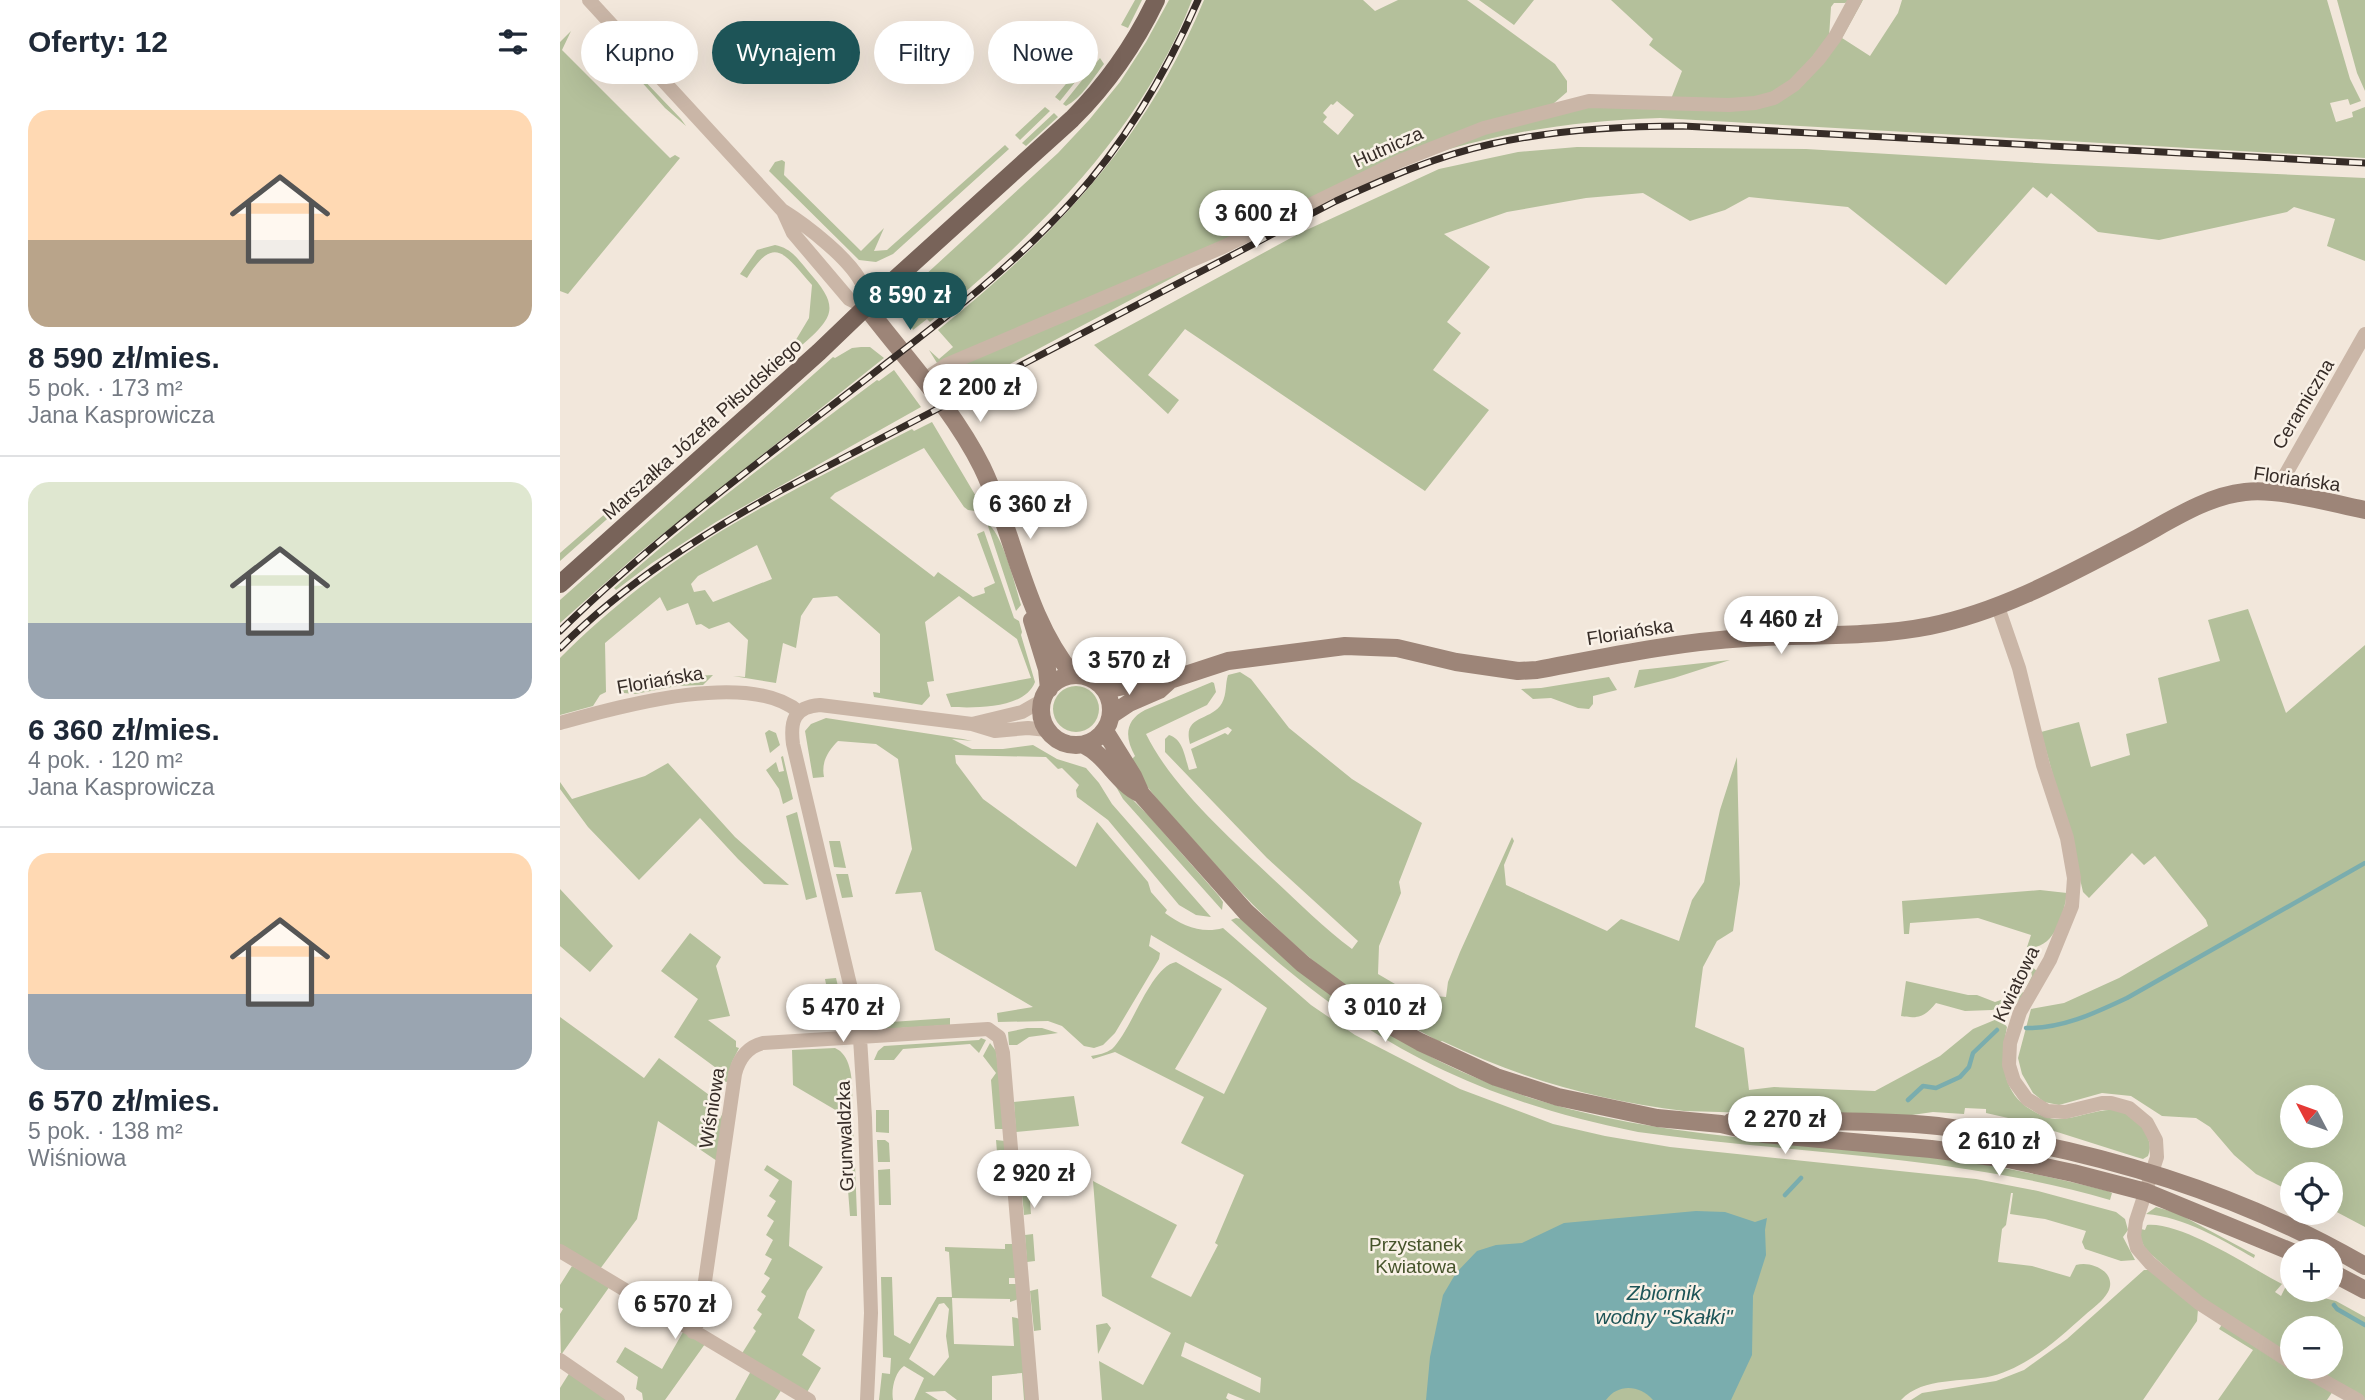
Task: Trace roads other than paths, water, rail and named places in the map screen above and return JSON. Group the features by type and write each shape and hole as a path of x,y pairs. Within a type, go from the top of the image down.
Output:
{"main road":[{"name":"Marszałka Józefa Piłsudskiego","path":"560,584 1053,138 1092,99 1126,51 1156,0"},
{"path":"867,308 961,429 994,495 1030,599 1058,654 1073,675"},
{"name":"Floriańska","path":"1105,690 1152,680 1170,680 1228,661 1345,646 1397,648 1457,662 1511,670 1537,670 1636,652 1744,638 1851,635 1927,627 1998,607 2222,497 2246,492 2274,493 2365,510"},
{"path":"1030,599 1035,634 1047,669 1046,694 1041,716 1047,730 1060,741 1084,745 1096,751 1128,787 1141,794"},
{"path":"1046,694 1064,677 1073,675 1091,678 1105,690 1109,698 1108,723 1141,794 1229,895 1266,931 1334,988 1420,1042 1496,1077 1558,1097 1657,1118 1721,1124 1764,1134 2008,1159 2146,1192 2280,1247"},
{"name":"Floriańska","path":"1108,723 1129,703 1159,690 1170,680"},
{"path":"1084,745 1099,737 1108,723"},
{"path":"1721,1124 1766,1119 1940,1126 2066,1150 2153,1173 2230,1200 2365,1266"},
{"path":"2343,1278 2365,1290"}],"street":[{"path":"589,0 782,210 804,224 845,261 863,285 867,308"},
{"name":"Hutnicza","path":"923,380 946,365 1223,247 1400,161 1484,128 1589,101 1729,105 1774,98 1794,85 1818,60 1856,0"},
{"path":"782,210 793,233 849,299 867,308"},
{"name":"Ceramiczna","path":"2274,493 2365,334"},
{"name":"Kwiatowa","path":"1998,607 2019,668 2043,765 2067,838 2074,878 2072,906 2050,960 2020,1012 2010,1042 2008,1054 2012,1074 2022,1094 2034,1105 2047,1111 2065,1112 2102,1103 2120,1105 2135,1112 2147,1123 2156,1140 2157,1157 2134,1232 2142,1255 2199,1303 2280,1355"},
{"name":"Floriańska","path":"560,723 662,698 711,692 776,699 788,703 799,712"},
{"path":"972,724 1021,712 1046,694"},
{"path":"799,712 807,707 820,705 972,724 995,731 1027,728 1047,730"},
{"name":"Grunwaldzka","path":"799,712 791,725 793,744 853,997 860,1038 871,1313 867,1400"},
{"name":"Wiśniowa","path":"693,1332 702,1302 739,1062 752,1047 763,1042 988,1029 999,1037 1003,1054 1032,1400"},
{"path":"560,1251 809,1400"},
{"path":"560,1360 618,1400"},
{"path":"2320,1379 2358,1400"}],"water":[{"name":"Zbiornik wodny \"Skałki\"","path":"1696,1211 1725,1212 1755,1222 1767,1218 1766,1255 1753,1296 1752,1355 1731,1400 1653,1400 1642,1391 1629,1388 1617,1391 1606,1400 1426,1400 1430,1357 1443,1295 1456,1273 1477,1251 1496,1245 1522,1243 1564,1223"}],"waterway":[{"path":"2026,1028 2065,1023 2127,998 2365,863"},
{"path":"1908,1100 1923,1086 1936,1088 1960,1077 1969,1067 1973,1053 1997,1030"},
{"path":"1785,1195 1801,1178"},
{"path":"2334,1305 2365,1325"}],"railway":[{"path":"560,631 638,559 960,305 1007,266 1051,223 1092,178 1127,131 1158,80 1198,0"},
{"path":"560,648 610,603 664,562 780,491 1336,201 1412,168 1471,149 1562,132 1683,126 2365,163"}],"park label":[{"name":"Przystanek Kwiatowa","path":"1416,1255"}]}
